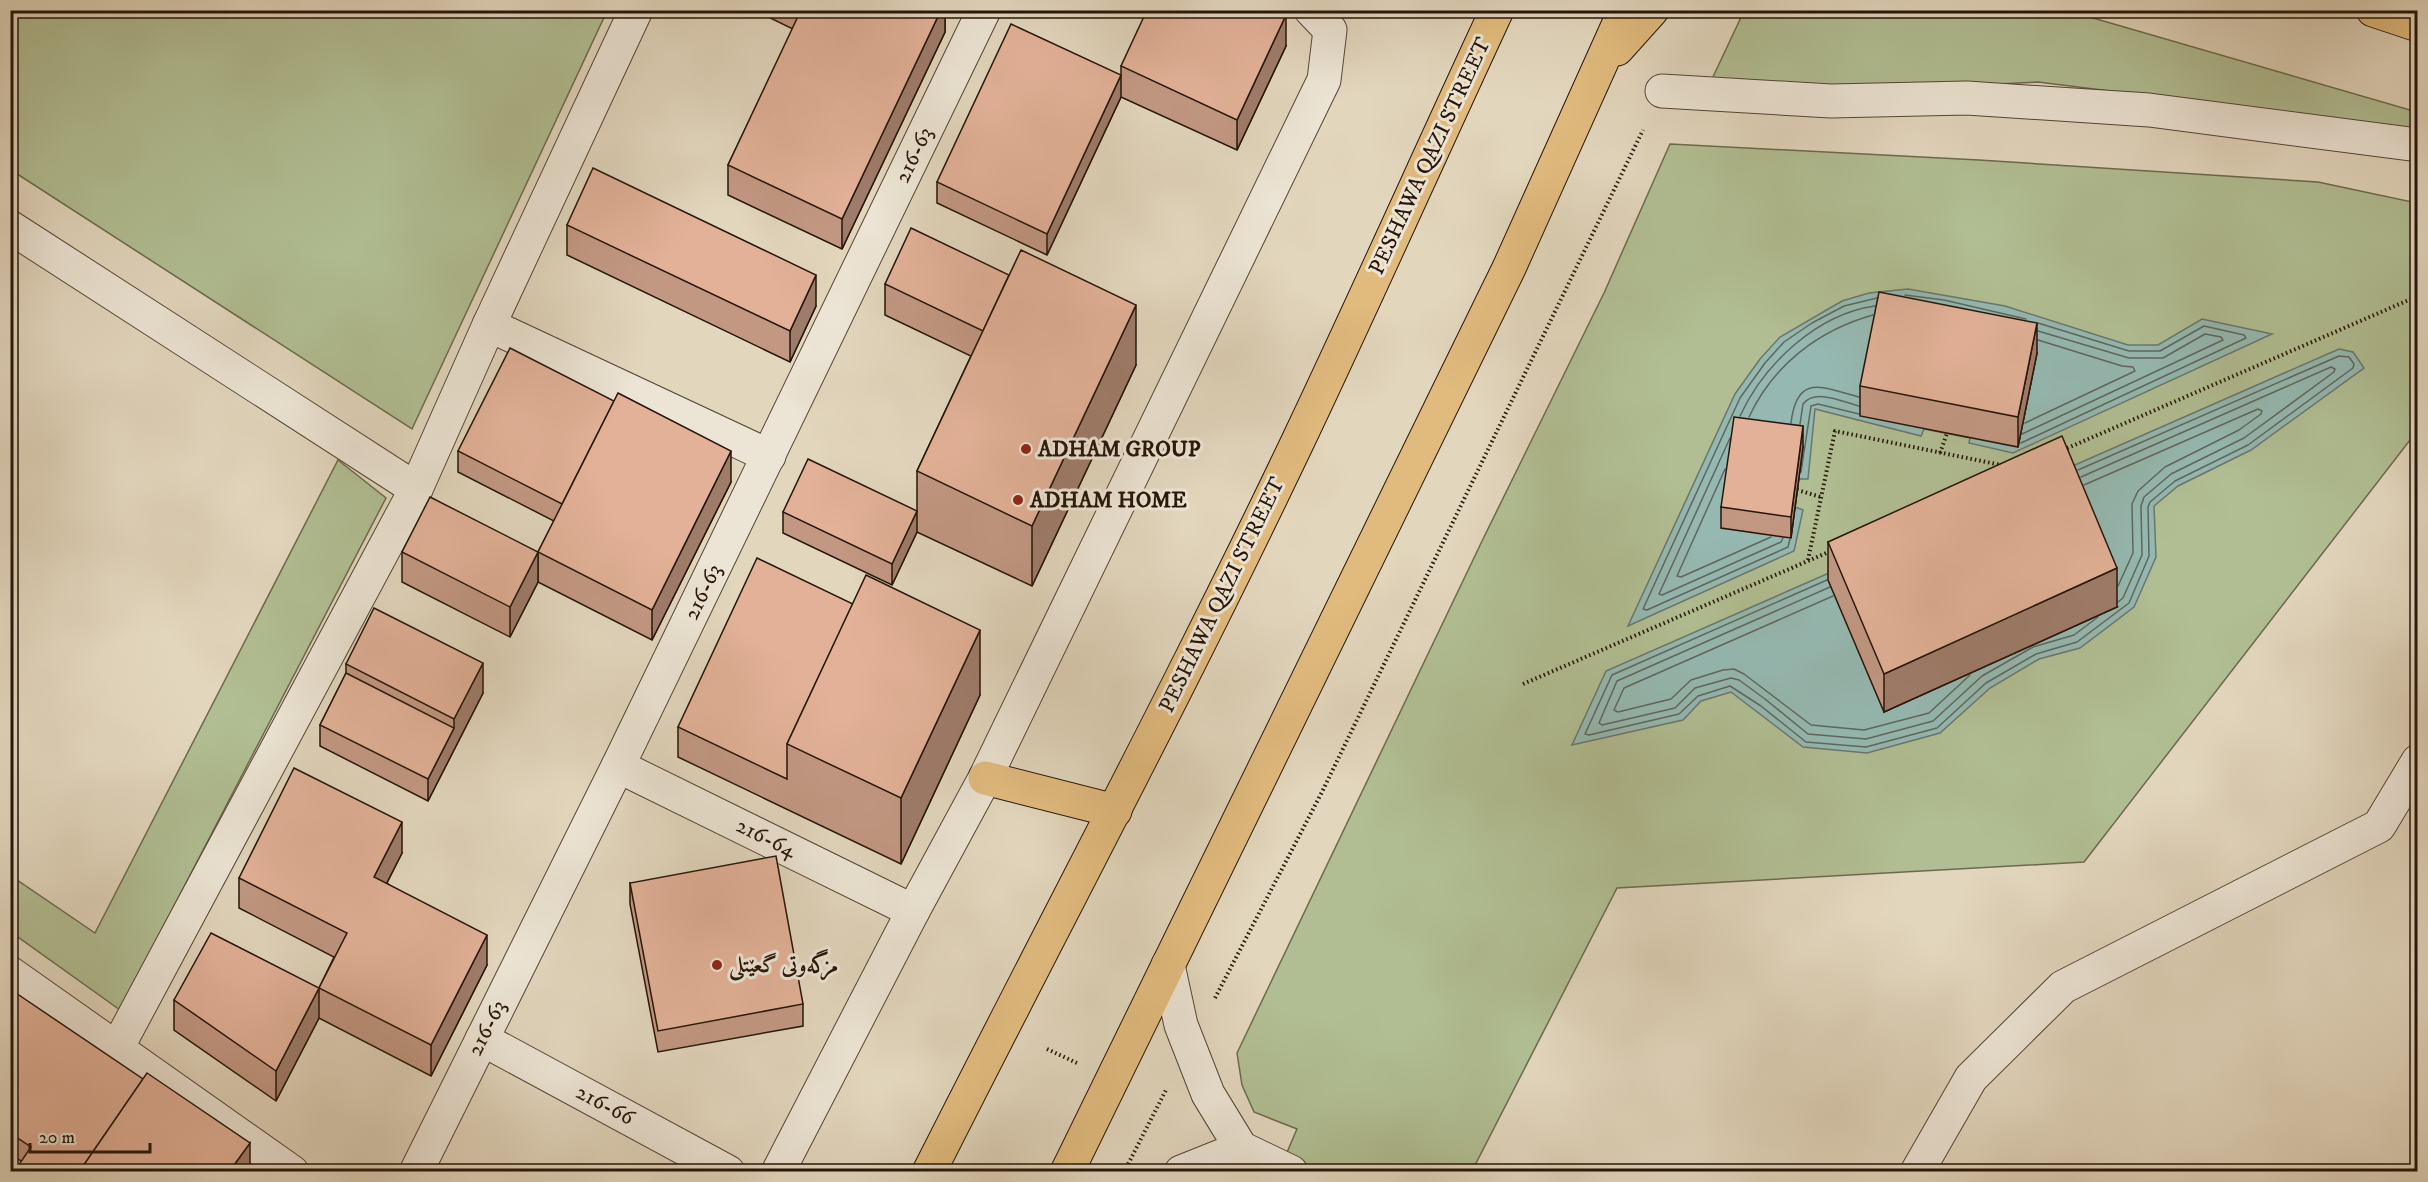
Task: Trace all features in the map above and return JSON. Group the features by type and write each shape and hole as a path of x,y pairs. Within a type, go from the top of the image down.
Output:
{"main road":[{"name":"PESHAWA QAZI STREET","path":"929,1172 1115,812 1298,441 1497,10"},
{"path":"1067,1172 1509,268 1624,10"},
{"path":"1596,72 1652,10"},
{"path":"2373,10 2418,25"},
{"path":"985,778 1115,812"}],"street":[{"path":"117,1048 416,489 489,325 636,10"},
{"name":"216-63","path":"416,1172 618,766 984,10"},
{"path":"778,1172 913,911 985,778 1324,80 1320,20"},
{"path":"1662,91 1831,102 1967,98 2149,110 2418,145"},
{"path":"10,227 416,489"},
{"path":"489,325 769,456"},
{"path":"1917,1172 1971,1078 2063,987 2379,826 2418,760"},
{"name":"216-64","path":"618,766 913,911"},
{"path":"1168,965 1182,1025 1208,1094 1241,1148 1291,1172"},
{"path":"10,973 292,1172"},
{"name":"216-66","path":"482,1039 728,1172"},
{"path":"1180,1172 1241,1148"}],"path":[{"path":"1124,1172 1322,792 1643,130"},
{"path":"2062,450 2418,296"},
{"path":"1808,561 1835,431 2008,467"},
{"path":"1940,453 1947,433"},
{"path":"1797,490 1821,497"},
{"path":"1523,684 1839,548"},
{"path":"1047,1049 1083,1066"}],"green space":[{"path":"10,11 607,11 412,429 11,170"},
{"path":"1744,11 2069,11 2417,112 2417,133 2318,117 2038,82 1817,93 1711,81"},
{"path":"1670,144 1979,160 2318,182 2417,203 2417,431 2084,862 1617,888 1472,1171 1279,1171 1297,1129 1254,1112 1242,1085 1237,1053 1483,539 1604,293"},
{"path":"338,460 386,498 120,1010 11,932 11,876 95,933"}],"water":[{"path":"1908,289 2005,306 2128,345 2158,345 2202,319 2272,334 2013,453 1969,443 1970,438 1924,429 1921,436 1815,409 1808,479 1799,479 1795,507 1803,510 1794,551 1628,626 1735,394 1760,359 1780,337 1842,301 1869,293"},
{"path":"2339,349 2353,352 2364,368 2251,450 2178,486 2154,506 2156,557 2134,607 2080,648 2039,659 1990,688 1940,733 1867,753 1803,747 1731,692 1701,701 1683,720 1572,745 1606,671"}],"building":[{"path":"801,10 941,10 842,219 728,165"},
{"path":"1147,10 1276,10 1286,15 1237,120 1121,66"},
{"path":"1011,24 1121,75 1047,234 937,182"},
{"path":"593,168 816,275 790,331 567,225"},
{"path":"911,228 1009,275 983,331 885,284"},
{"name":"ADHAM GROUP","path":"1021,250 1136,305 1032,526 917,471"},
{"path":"1879,292 2037,323 2018,417 1860,386"},
{"path":"510,348 614,401 562,504 458,451"},
{"path":"618,393 731,451 652,610 538,552"},
{"path":"1734,417 1803,426 1791,517 1721,507"},
{"path":"2062,436 2117,568 1884,674 1828,542"},
{"path":"808,459 917,511 892,564 783,512"},
{"path":"430,497 538,552 510,607 402,552"},
{"path":"757,558 853,604 787,744 787,779 678,727"},
{"path":"866,575 980,630 901,798 787,744"},
{"path":"374,608 483,663 454,719 346,664"},
{"path":"346,673 454,728 428,779 320,725"},
{"path":"294,768 402,822 374,877 487,935 431,1045 319,988 347,933 239,878"},
{"name":"مزگەوتی گعێتلی","path":"776,856 803,1004 658,1031 630,883"},
{"path":"211,933 319,988 276,1071 174,1000"},
{"path":"10,989 143,1079 79,1172 14,1172 31,1147 10,1133"},
{"path":"147,1073 250,1143 229,1172 79,1172"}],"place":[{"name":"ADHAM GROUP","path":"1026,449"},
{"name":"ADHAM HOME","path":"1018,500"},
{"name":"مزگەوتی گعێتلی","path":"717,965"}]}
